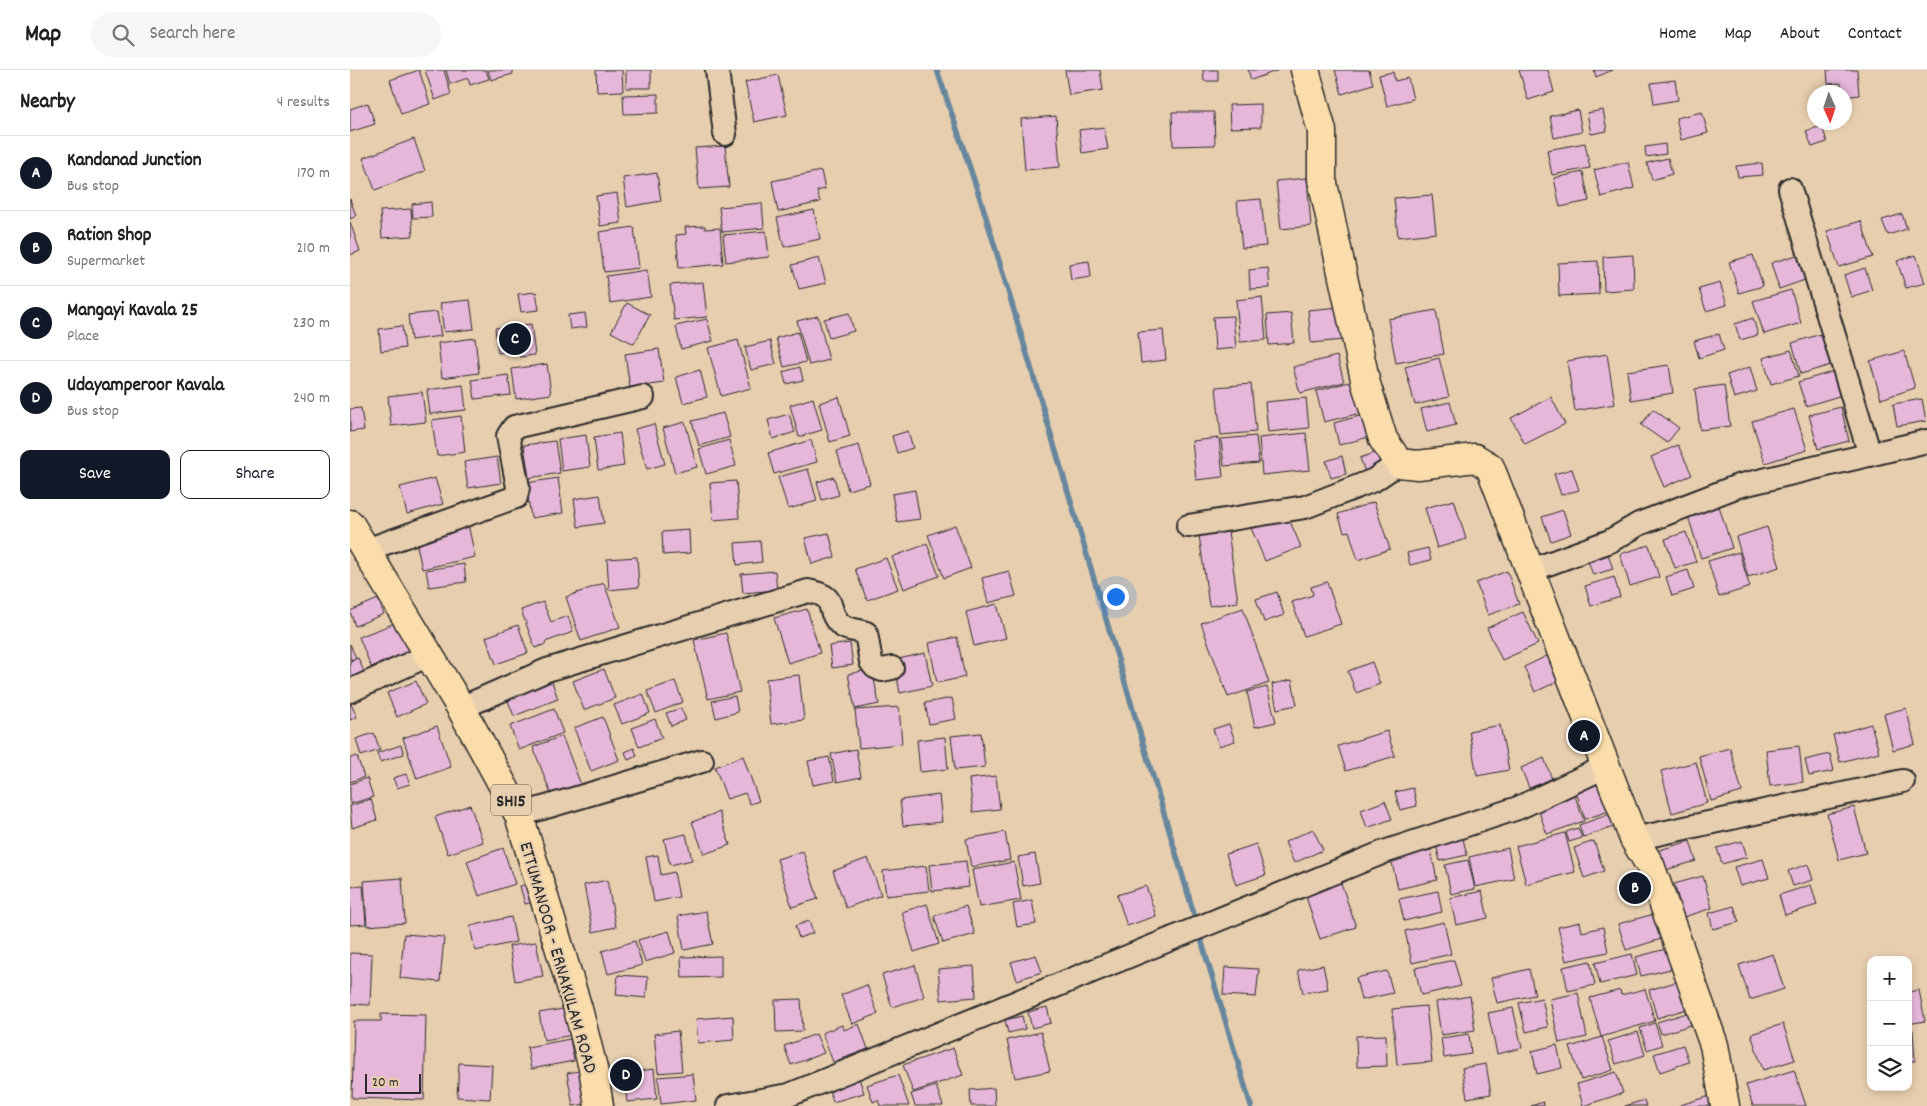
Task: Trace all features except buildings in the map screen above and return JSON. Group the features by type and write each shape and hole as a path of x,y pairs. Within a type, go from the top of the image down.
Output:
{"main road":[{"path":"1304,70 1322,130 1322,179 1366,384 1383,439 1399,463 1418,465 1475,458 1490,467 1634,839 1650,865 1714,1045 1725,1106"},
{"name":"ETTUMANOOR - ERNAKULAM ROAD","path":"350,524 461,708 519,815 578,1009 593,1068 599,1106"}],"street":[{"path":"717,70 725,134"},
{"path":"1790,189 1870,455"},
{"path":"366,550 516,497 518,486 508,436 514,427 643,397"},
{"path":"1529,571 1610,541 1639,524 1738,486 1927,441"},
{"path":"1188,526 1305,507 1374,480 1399,463"},
{"path":"461,708 547,670 808,591 819,593 829,599 838,622 846,628 866,633 871,662 874,667 882,670 892,668"},
{"path":"350,691 429,654"},
{"path":"519,815 702,761"},
{"path":"728,1106 789,1095 1384,852 1518,808 1607,766"},
{"path":"1634,839 1903,781"}],"waterway":[{"path":"937,70 983,207 1197,924"},
{"path":"1199,933 1251,1106"}],"place":[{"name":"Mangayi Kavala 25","path":"515,339"},
{"name":"Kandanad Junction","path":"1584,736"},
{"name":"Ration Shop","path":"1635,888"},
{"name":"Udayamperoor Kavala","path":"626,1075"}]}
